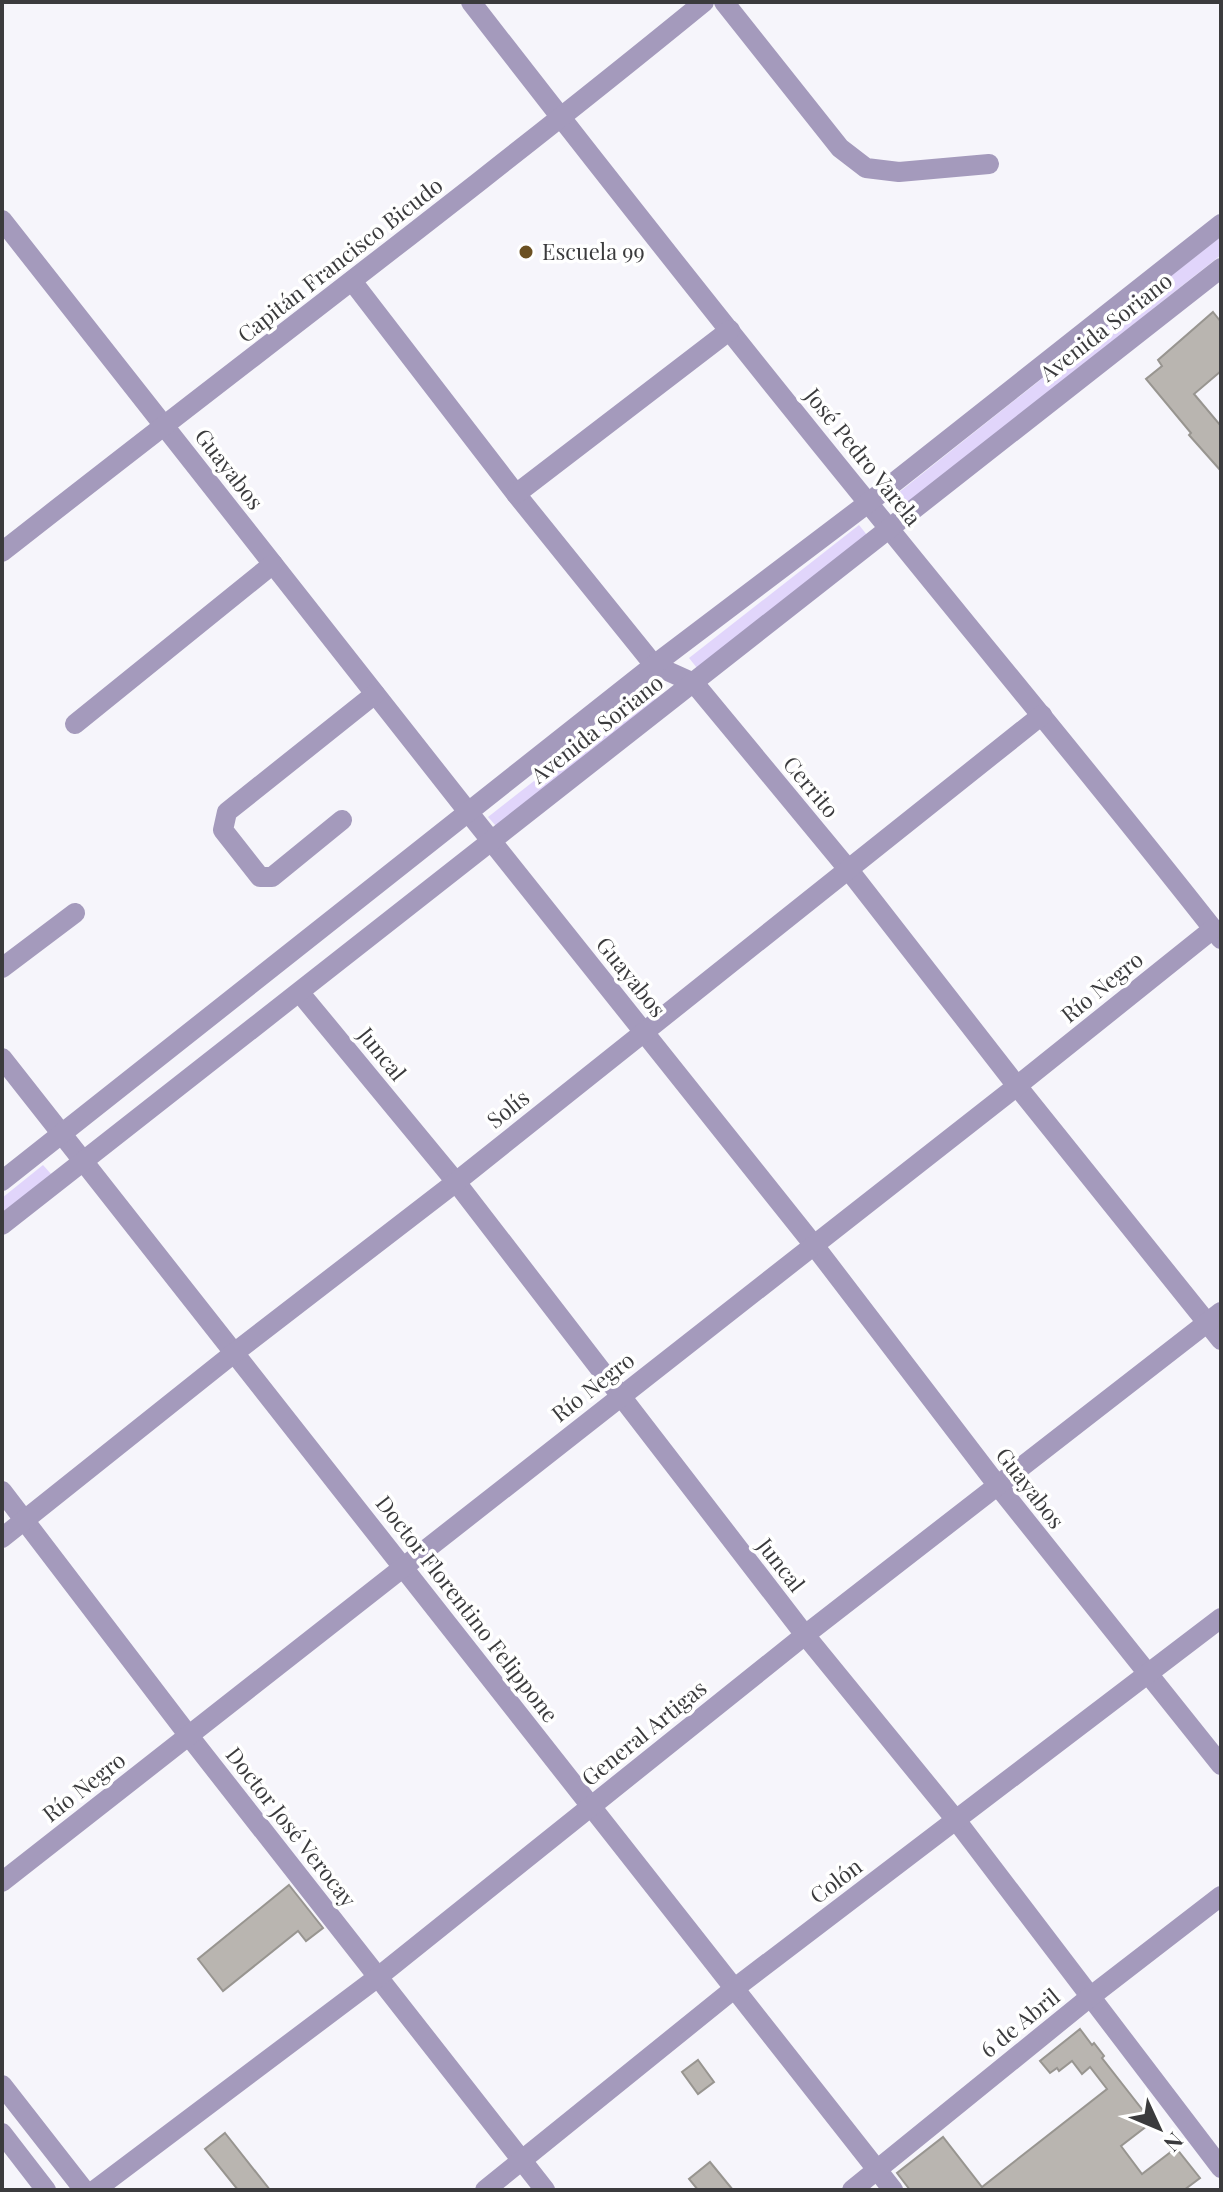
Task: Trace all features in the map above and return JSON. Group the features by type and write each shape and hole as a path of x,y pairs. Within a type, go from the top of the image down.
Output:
{"street":[{"name":"José Pedro Varela","path":"471,2 888,529 1217,934"},
{"name":"Capitán Francisco Bicudo","path":"2,552 562,119 704,2"},
{"path":"724,2 840,148 866,168 899,172 989,164"},
{"name":"Guayabos","path":"2,220 813,1244 998,1486 1221,1765"},
{"name":"Avenida Soriano","path":"2,1181 654,665 868,503 1221,224"},
{"name":"Avenida Soriano","path":"2,1225 1221,268"},
{"name":"Cerrito","path":"352,281 516,494 654,665 694,683 848,869 1017,1086 1214,1318 1221,1340"},
{"path":"516,494 730,330"},
{"path":"75,724 273,564"},
{"path":"342,820 272,877 260,877 223,830 227,812 375,694"},
{"name":"Solís","path":"2,1538 234,1353 456,1182 1042,715"},
{"path":"2,968 75,913"},
{"name":"Río Negro","path":"2,1882 813,1244 1217,934"},
{"name":"Juncal","path":"300,993 456,1182 805,1635 956,1820 1221,2168"},
{"name":"Doctor Florentino Felippone","path":"2,1058 893,2190"},
{"name":"General Artigas","path":"95,2190 378,1977 805,1635 1214,1318"},
{"name":"Doctor José Verocay","path":"2,1491 189,1736 545,2190"},
{"name":"Colón","path":"485,2190 735,1988 1221,1618"},
{"name":"6 de Abril","path":"852,2190 1090,1997 1221,1896"},
{"path":"2,2085 84,2190"},
{"path":"2,2133 46,2190"}],"shaded area":[{"path":"1221,236 1221,255 897,512 888,501"},
{"path":"859,525 867,535 697,668 689,658"},
{"path":"649,691 656,701 496,826 488,817"},
{"path":"43,1165 51,1174 2,1214 2,1198"}],"building":[{"path":"1213,312 1221,322 1221,371 1194,394 1221,426 1221,471 1146,379 1162,366 1158,360"},
{"path":"289,1885 323,1928 306,1941 298,1931 223,1991 198,1959"},
{"path":"1080,2029 1092,2045 1094,2043 1104,2056 1102,2058 1152,2122 1121,2146 1142,2174 1176,2148 1200,2178 1184,2190 910,2190 897,2173 943,2137 982,2187 1107,2089 1090,2067 1082,2074 1072,2061 1059,2071 1057,2068 1050,2073 1040,2061"},
{"path":"698,2060 714,2082 698,2094 682,2072"},
{"path":"225,2133 270,2190 238,2190 205,2149"},
{"path":"710,2162 733,2190 698,2190 689,2179"}],"place":[{"name":"Escuela 99","path":"526,252"}]}
